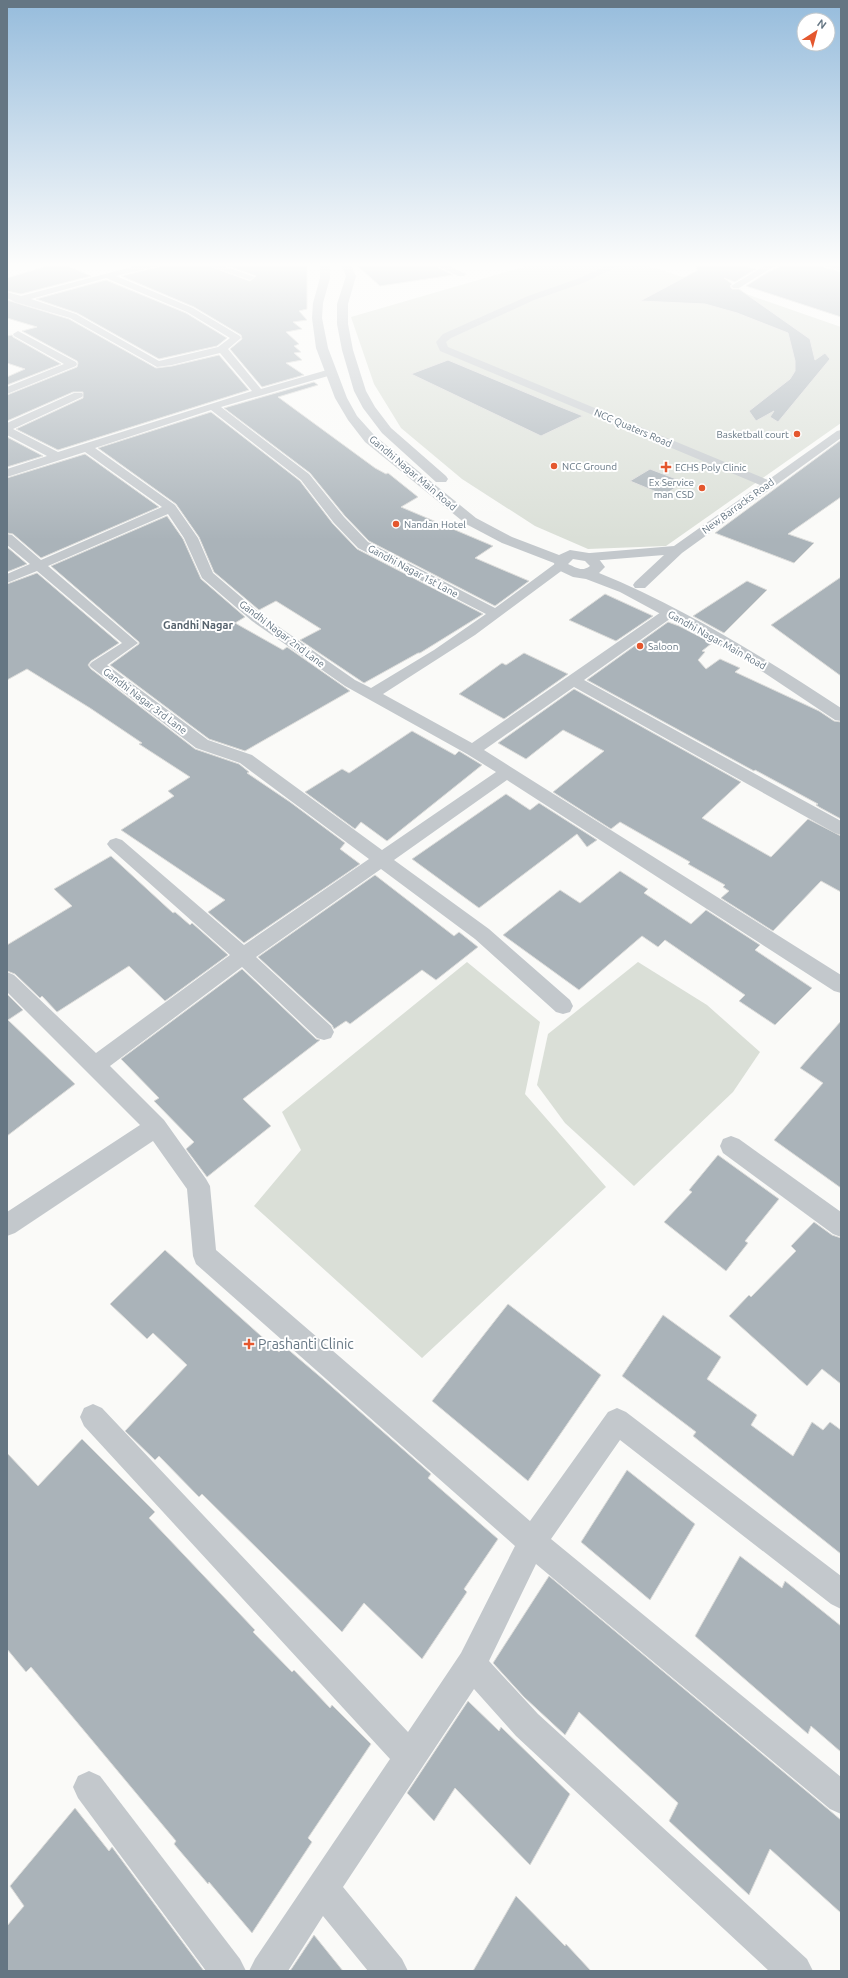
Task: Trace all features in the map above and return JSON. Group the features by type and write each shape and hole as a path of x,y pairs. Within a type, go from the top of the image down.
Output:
{"street":[{"path":"7,391 72,364 56,355"},
{"path":"142,355 157,364 198,355"},
{"path":"227,355 258,392"},
{"name":"Gandhi Nagar Main Road","path":"325,355 341,398 352,417 370,439 405,469 458,512 486,530 526,548 564,560"},
{"name":"Gandhi Nagar Main Road","path":"349,355 361,393 385,428 415,457 448,485"},
{"name":"NCC Quaters Road","path":"459,355 768,484"},
{"path":"7,472 258,392 331,372"},
{"path":"7,427 78,395"},
{"name":"Gandhi Nagar 1st Lane","path":"213,406 305,477 339,520 363,545 496,614"},
{"path":"7,430 56,456"},
{"name":"New Barracks Road","path":"640,585 677,550 841,433"},
{"name":"Gandhi Nagar 2nd Lane","path":"86,447 171,508 190,538 207,574 257,618 350,683 473,750 841,985"},
{"path":"7,580 171,508"},
{"path":"518,531 564,560 592,566 677,550"},
{"name":"Gandhi Nagar 3rd Lane","path":"7,538 131,643 98,665 202,744 246,759 383,859"},
{"path":"372,695 387,684 439,653 496,614 564,560"},
{"name":"Gandhi Nagar Main Road","path":"592,566 640,585 707,618 777,658 841,700"},
{"name":"Gandhi Nagar Main Road","path":"592,566 624,589 748,655 841,716"},
{"path":"473,750 669,613"},
{"path":"573,680 841,829"},
{"path":"95,1065 244,956 507,772"},
{"path":"116,844 244,956 324,1032"},
{"path":"383,859 482,934 563,1006"},
{"path":"7,980 95,1065 156,1127 198,1186 205,1256 532,1542 841,1798"},
{"path":"7,1225 156,1127"},
{"path":"731,1146 841,1226"},
{"path":"93,1417 409,1757"},
{"path":"267,1971 472,1664 532,1542 617,1421 841,1594"},
{"path":"472,1664 527,1725 796,1971"},
{"path":"89,1787 228,1971"},
{"path":"322,1888 390,1971"}],"shaded area":[{"path":"364,355 841,355 841,423 666,546 588,549 535,526 462,479 401,428 374,384"},
{"path":"467,962 540,1022 525,1094 606,1187 422,1358 254,1206 301,1150 282,1112"},
{"path":"638,962 707,1005 760,1052 733,1092 634,1186 565,1123 537,1085 548,1034"}],"building":[{"path":"7,355 46,355 61,364 7,385 7,377 25,369 7,363"},
{"path":"67,355 133,355 156,368 219,355 249,390 58,450 16,429 83,398 83,392 73,392 7,421 7,395 77,367 77,361"},
{"path":"152,355 175,355 159,359"},
{"path":"235,355 297,355 302,360 286,363 304,375 262,387"},
{"path":"794,355 814,355 815,360 822,355 827,355 830,359 778,422 770,417 774,411 756,421 749,411 790,379 795,371"},
{"path":"448,360 583,416 541,436 411,374"},
{"path":"314,382 318,385 278,397 375,468 386,474 388,473 418,497 401,507 493,546 475,558 529,581 495,606 369,541 345,516 310,473 224,408"},
{"path":"211,412 300,481 333,524 357,549 483,614 420,653 364,683 300,640 321,629 276,601 259,610 214,572 199,537 176,504 98,448"},
{"path":"7,437 43,456 7,467"},
{"path":"841,440 841,497 788,534 814,543 794,563 715,533"},
{"path":"85,454 159,507 41,558 13,534 7,533 7,478"},
{"path":"650,469 684,482 664,495 630,481"},
{"path":"167,516 183,539 201,579 245,617 235,623 283,650 287,647 350,691 245,751 209,739 110,665 139,644 139,642 51,566"},
{"path":"7,547 27,564 7,572"},
{"path":"37,573 119,643 91,661 88,665 91,669 195,749 239,764 249,772 247,773 290,802 345,843 340,849 360,864 244,943 208,912 225,900 121,830 174,796 168,791 190,777 139,744 142,743 90,708 27,669 7,680 7,584"},
{"path":"841,577 841,676 771,625"},
{"path":"747,581 767,590 724,633 693,616"},
{"path":"605,594 653,616 616,641 569,620"},
{"path":"668,622 712,643 702,651 705,652 698,660 706,669 720,659 740,668 735,672 819,711 834,721 841,722 841,819 816,805 818,804 587,680"},
{"path":"524,653 568,674 504,719 459,694 502,663 506,665"},
{"path":"574,689 741,782 702,818 771,857 808,819 841,836 841,892 821,881 773,931 721,898 729,891 723,887 725,885 688,864 690,862 620,822 611,829 553,792 604,751 563,730 526,759 498,743"},
{"path":"412,731 455,755 459,751 482,765 387,841 361,822 355,829 305,792 342,769 349,773"},
{"path":"506,794 530,810 539,803 597,840 587,847 577,834 479,908 412,859"},
{"path":"111,856 173,913 175,912 190,925 192,923 228,955 165,1001 129,966 57,1012 42,996 40,998 15,974 7,971 7,945 72,906 54,889"},
{"path":"620,871 648,889 644,893 691,924 706,910 760,945 755,950 812,988 775,1025 739,1001 745,995 665,940 658,947 642,936 579,990 503,935 560,890 580,903"},
{"path":"375,875 454,936 459,932 478,947 436,980 422,970 350,1024 346,1021 334,1029 332,1025 258,957"},
{"path":"242,969 316,1039 320,1040 243,1099 271,1126 207,1177 186,1149 194,1142 154,1101 159,1098 121,1059"},
{"path":"7,994 23,1010 8,1020 75,1084 7,1136"},
{"path":"841,1021 841,1188 774,1140 823,1083 800,1068"},
{"path":"718,1155 779,1199 745,1241 748,1243 726,1271 664,1222 692,1192 689,1190"},
{"path":"814,1222 832,1235 841,1238 841,1384 822,1369 807,1386 729,1316 749,1295 751,1297 796,1251 791,1246"},
{"path":"165,1250 279,1352 284,1346 324,1380 431,1474 428,1478 498,1539 464,1589 467,1592 422,1659 364,1603 342,1632 202,1494 199,1497 159,1456 155,1460 125,1431 187,1365 153,1333 147,1339 110,1304"},
{"path":"508,1304 601,1375 528,1481 432,1401"},
{"path":"663,1315 721,1357 707,1379 757,1415 751,1425 793,1456 812,1422 823,1430 830,1422 841,1430 841,1554 693,1436 696,1432 622,1376"},
{"path":"82,1439 155,1512 149,1518 255,1630 253,1632 292,1672 294,1670 330,1708 332,1705 371,1744 308,1838 312,1842 252,1933 209,1882 208,1884 174,1844 176,1841 31,1667 26,1672 7,1649 7,1453 38,1486"},
{"path":"627,1470 695,1524 650,1600 581,1542"},
{"path":"740,1556 782,1588 785,1581 841,1626 841,1752 811,1726 808,1734 695,1636"},
{"path":"549,1576 841,1820 841,1913 770,1849 749,1895 669,1821 678,1803 579,1712 565,1735 524,1697 493,1663"},
{"path":"468,1701 499,1731 501,1727 570,1794 530,1865 455,1788 434,1821 407,1793"},
{"path":"75,1808 109,1851 112,1847 204,1971 7,1971 7,1926 24,1906 10,1886"},
{"path":"516,1896 565,1946 566,1944 591,1971 473,1971"},
{"path":"314,1935 343,1971 290,1971"}],"place":[{"name":"Basketball court","path":"797,434"},
{"name":"NCC Ground","path":"554,466"},
{"name":"ECHS Poly Clinic","path":"666,467"},
{"name":"Ex Service man CSD","path":"702,488"},
{"name":"Nandan Hotel","path":"396,524"},
{"name":"Saloon","path":"640,646"},
{"name":"Prashanti Clinic","path":"249,1344"}],"district":[{"name":"Gandhi Nagar","path":"198,625"}]}
